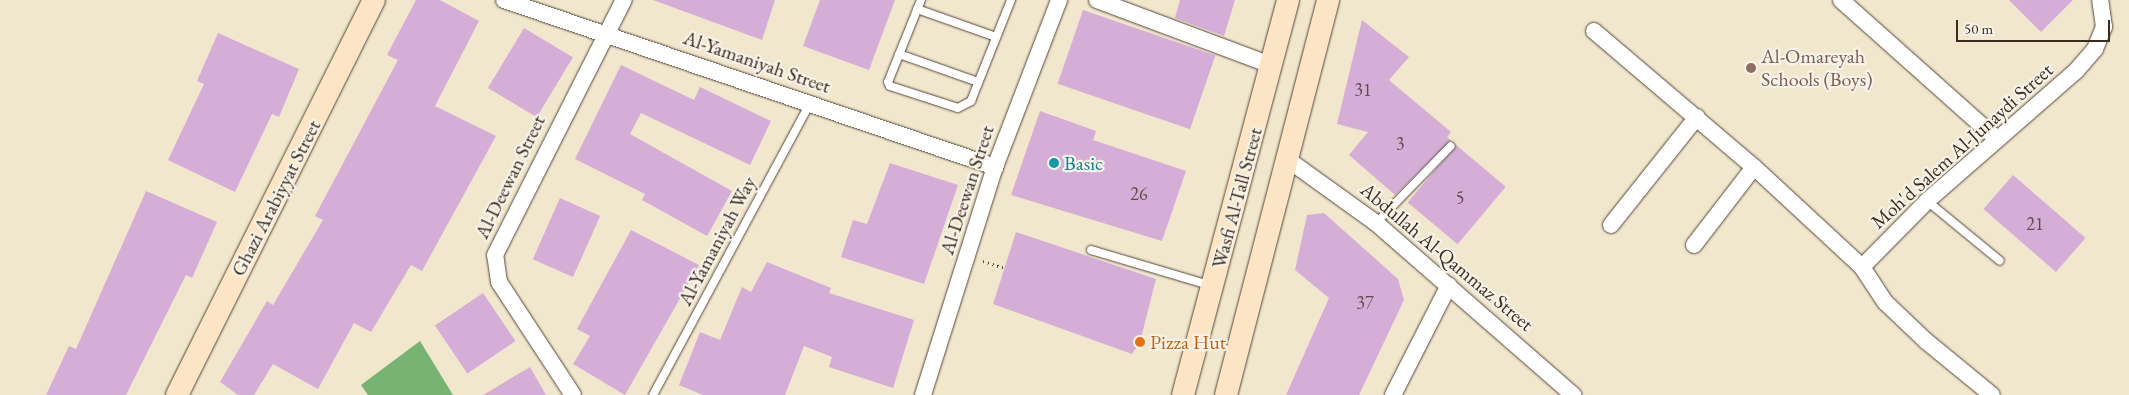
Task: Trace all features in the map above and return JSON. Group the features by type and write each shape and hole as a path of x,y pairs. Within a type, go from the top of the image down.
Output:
{"main road":[{"name":"Ghazi Arabiyyat Street","path":"177,395 374,0"},
{"name":"Wasfi Al-Tall Street","path":"1184,395 1288,0"},
{"name":"Wasfi Al-Tall Street","path":"1226,395 1328,0"}],"street":[{"name":"Al-Yamaniyah Street","path":"504,0 605,32 995,167"},
{"name":"Al-Deewan Street","path":"573,395 500,282 496,255 605,32 624,0"},
{"path":"1097,0 1271,65"},
{"path":"1841,0 1996,138"},
{"name":"Moh'd Salem Al-Junaydi Street","path":"1862,268 1927,201 1996,138 2076,71 2095,49 2104,27 2100,0"},
{"name":"Al-Deewan Street","path":"923,395 995,167 1055,1"},
{"path":"1594,31 1754,167 1862,268 1886,302 1992,395"},
{"path":"1611,225 1697,117"},
{"name":"Abdullah Al-Qammaz Street","path":"1287,158 1376,223 1573,395"},
{"path":"1694,244 1754,167"},
{"path":"1393,395 1449,285"}],"lane":[{"path":"921,0 899,54 890,86 920,98 965,106 978,82 1008,1"},
{"path":"917,9 996,37"},
{"path":"899,54 978,82"},
{"name":"Al-Yamaniyah Way","path":"653,395 810,103"},
{"path":"1376,223 1451,146"},
{"path":"1927,201 2000,261"},
{"path":"1091,250 1214,286"}],"path":[{"path":"998,266 1004,268"}],"green space":[{"path":"420,341 453,395 368,395 361,385"}],"building":[{"path":"416,0 440,0 479,21 435,106 496,136 422,271 411,265 371,332 354,323 318,389 273,364 254,395 238,395 220,382 267,301 273,305 323,220 315,216 398,60 387,55"},
{"path":"653,0 775,0 762,40"},
{"path":"820,0 895,0 869,70 803,46"},
{"path":"1180,0 1235,0 1224,36 1175,18"},
{"path":"2009,0 2073,0 2041,32"},
{"path":"1083,10 1215,56 1190,129 1058,84"},
{"path":"1362,20 1409,57 1389,80 1451,132 1447,137 1451,140 1395,195 1349,155 1368,132 1337,124"},
{"path":"524,28 573,57 537,117 488,88"},
{"path":"218,33 299,69 279,117 272,114 235,192 168,160 204,84 197,81"},
{"path":"621,65 694,100 700,87 771,121 750,165 641,113 630,134 732,191 707,236 642,200 645,194 575,159"},
{"path":"1040,111 1096,131 1093,140 1186,171 1162,241 1011,195"},
{"path":"1456,145 1506,187 1458,244 1408,202"},
{"path":"890,163 958,185 924,284 841,257 853,220 867,224"},
{"path":"2013,175 2085,238 2056,272 1983,209"},
{"path":"146,191 217,222 192,278 186,275 126,395 46,395 69,346 76,349"},
{"path":"560,198 600,216 573,277 533,259"},
{"path":"1324,213 1398,279 1404,300 1359,395 1286,395 1329,298 1295,270 1307,215"},
{"path":"631,230 699,265 625,395 573,364 590,336 577,329"},
{"path":"1016,232 1156,279 1140,342 1132,354 993,304"},
{"path":"767,262 831,288 829,293 914,320 893,388 829,367 832,357 804,346 785,395 703,395 679,385 700,332 720,340 742,287 751,292"},
{"path":"483,293 515,341 467,374 435,325"},
{"path":"530,367 546,395 483,395"}],"place":[{"name":"Al-Omareyah Schools (Boys)","path":"1751,68"},
{"name":"Basic","path":"1054,163"},
{"name":"Pizza Hut","path":"1140,342"}]}
